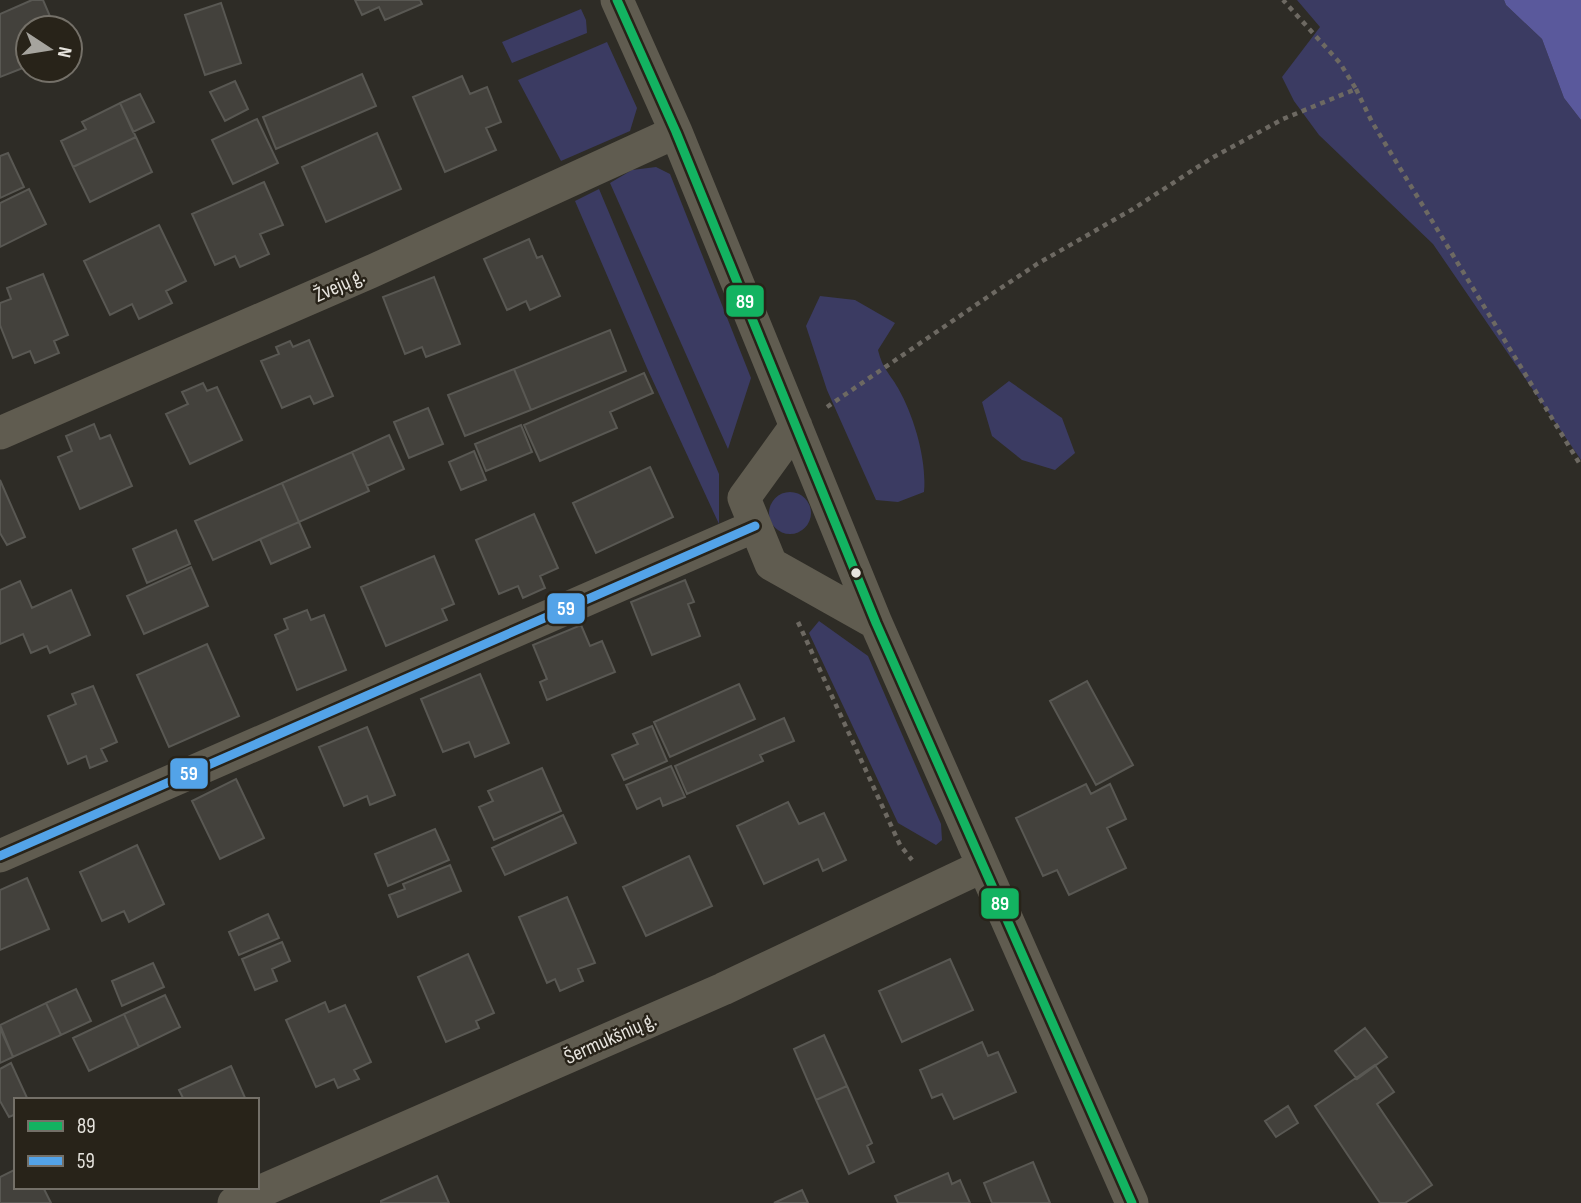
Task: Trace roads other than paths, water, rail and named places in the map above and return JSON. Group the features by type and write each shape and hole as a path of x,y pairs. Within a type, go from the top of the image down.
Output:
{"street":[{"path":"617,0 676,132 876,623 1132,1203"},
{"name":"Žvejų g.","path":"0,433 383,267 676,132"},
{"path":"796,426 744,498 755,526 772,564 876,623"},
{"path":"0,856 755,526"},
{"name":"Šermukšnių g.","path":"234,1203 723,989 983,866"}]}
